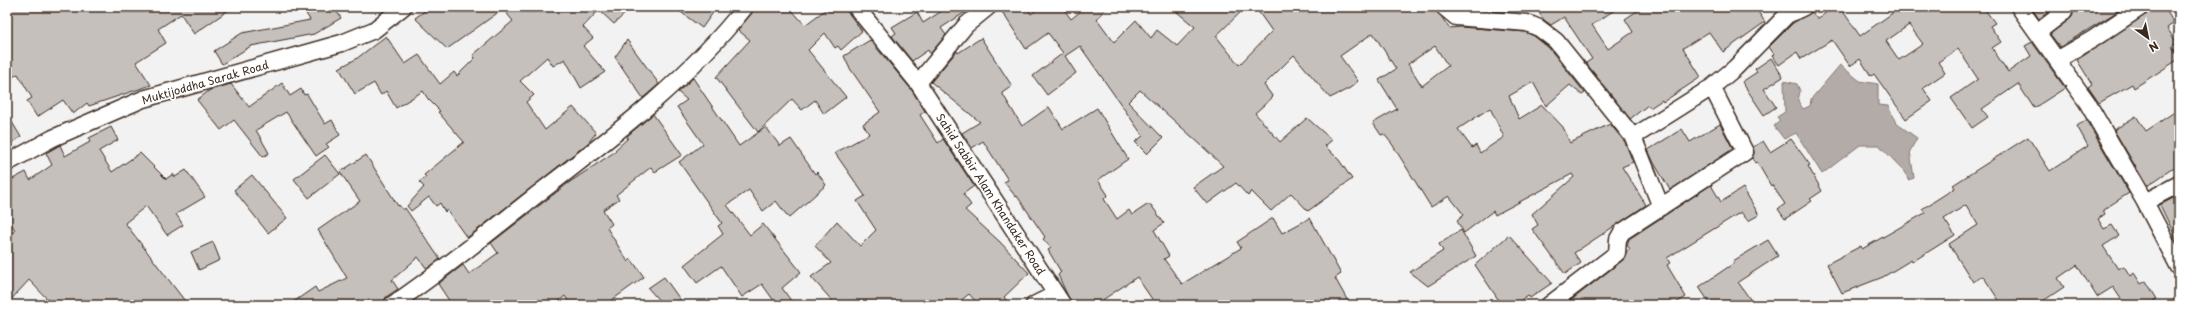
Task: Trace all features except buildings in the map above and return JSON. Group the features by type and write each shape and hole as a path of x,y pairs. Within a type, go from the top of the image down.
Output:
{"street":[{"name":"Muktijoddha Sarak Road","path":"7,163 53,138 143,99 342,43 374,30 403,7"},
{"path":"392,305 435,276 637,118 721,37 745,7"},
{"name":"Sahid Sabbir Alam Khandaker Road","path":"856,7 918,83 1060,299"},
{"path":"918,83 966,25 988,7"},
{"path":"1444,7 1456,17 1527,23 1544,31 1556,41 1633,137 1661,207"},
{"path":"1633,137 1712,87 1735,68 1785,11 1804,7"},
{"path":"2019,7 2087,102 2145,202 2179,267"},
{"path":"2038,32 2064,12 2060,7"},
{"path":"2057,60 2094,39 2141,7"},
{"path":"1549,305 1617,253 1618,239 1622,232 1745,152 1712,87"},
{"path":"2145,202 2179,184"},
{"path":"1034,305 1060,299"}],"shaded area":[{"path":"1840,65 1860,81 1878,84 1878,105 1888,106 1896,123 1917,138 1910,151 1914,178 1908,180 1906,173 1879,145 1860,145 1822,174 1796,133 1784,139 1774,126 1780,121 1777,117 1785,112 1784,81 1797,84 1800,91 1798,101 1803,109 1810,106 1811,99"}]}
